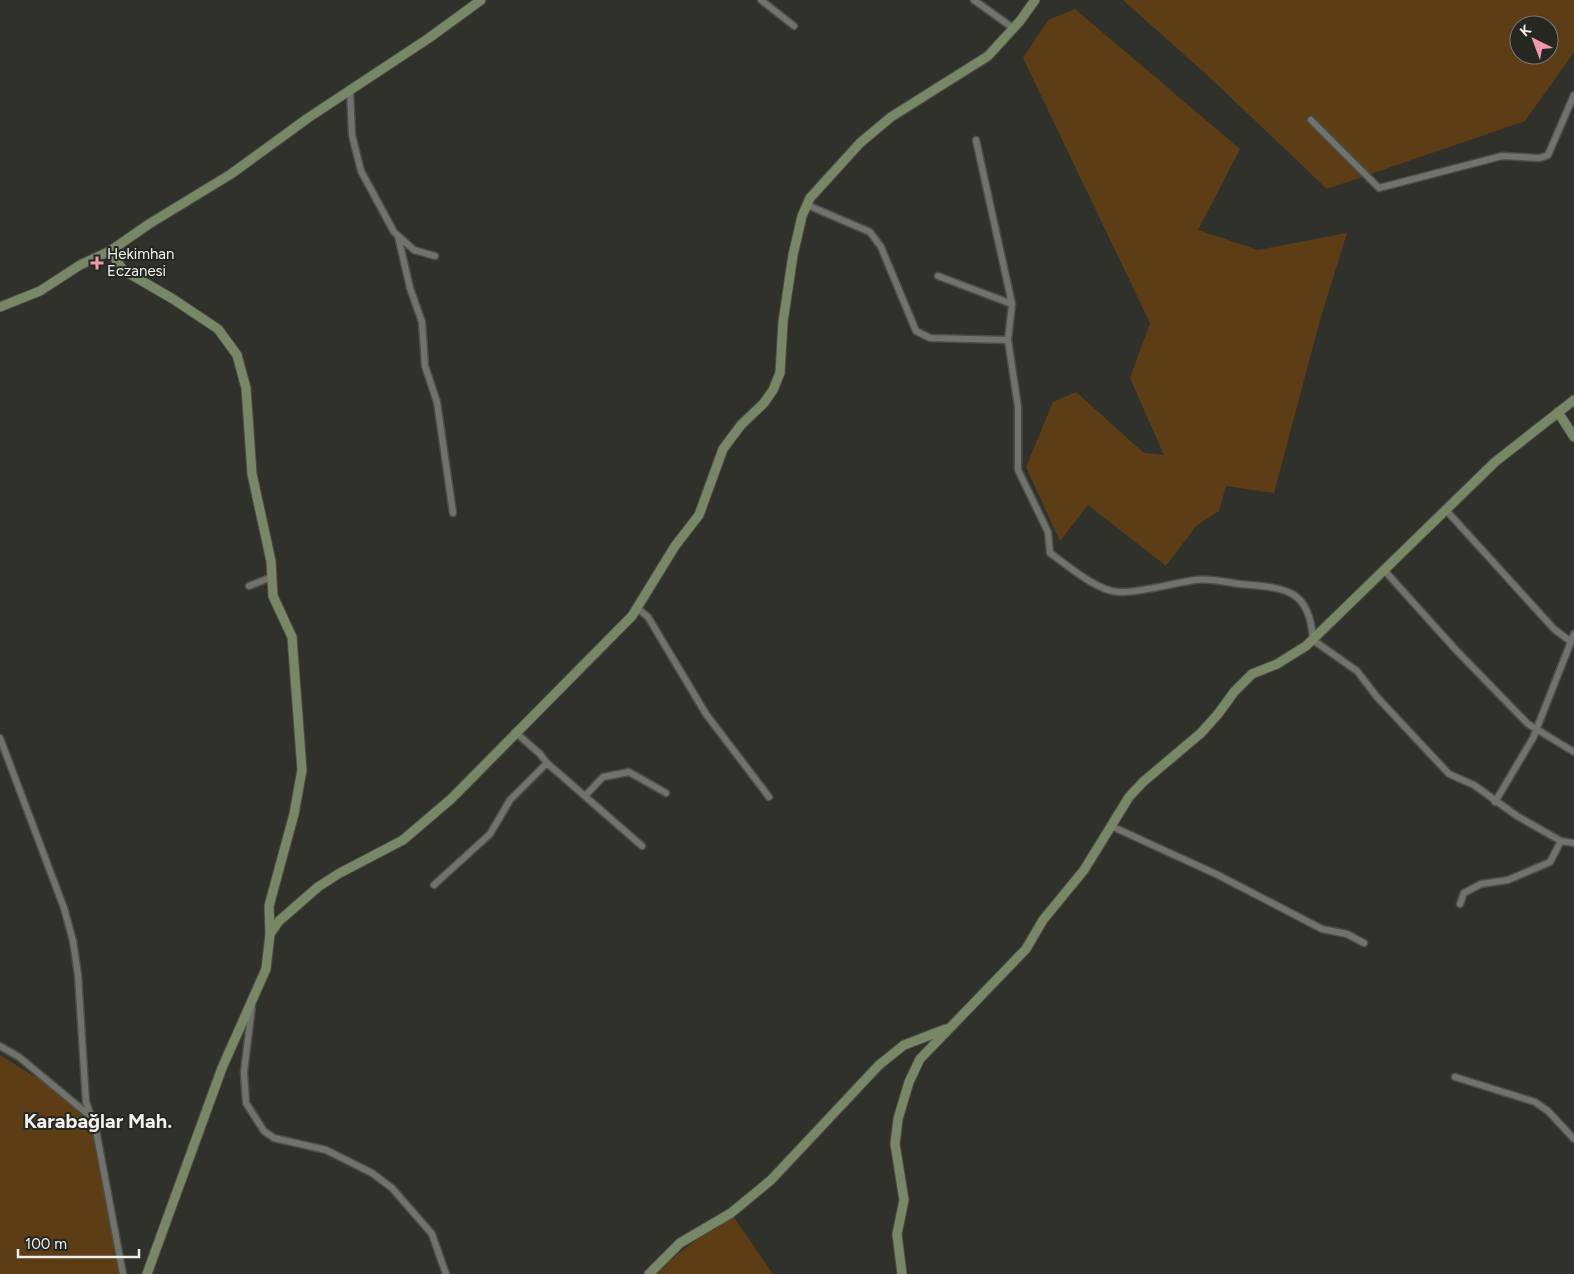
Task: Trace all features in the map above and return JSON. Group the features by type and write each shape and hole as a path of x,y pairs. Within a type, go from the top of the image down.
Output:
{"street":[{"path":"0,307 40,291 80,265 110,251 149,224 231,174 350,89 429,38 481,0"},
{"path":"762,0 794,26"},
{"path":"974,0 1013,28"},
{"path":"270,934 279,921 318,887 338,874 403,840 450,800 637,608 675,546 699,515 723,448 741,425 764,403 773,390 780,373 784,322 793,255 810,198 872,133 890,117 988,56 1035,0"},
{"path":"350,89 352,134 361,171 398,236 410,288 422,322 425,366 437,402 453,513"},
{"path":"1311,120 1379,188 1502,156 1540,158 1548,155 1574,95"},
{"path":"976,140 1012,304 1008,340 1018,407 1018,470 1048,532 1050,552 1090,582 1118,592 1198,580 1268,586 1294,594 1306,607 1312,623 1313,640"},
{"path":"807,205 870,232 882,247 916,331 930,338 1008,340"},
{"path":"398,236 414,250 435,256"},
{"path":"110,251 123,270 174,299 218,329 237,354 246,388 252,474 264,521 273,596 292,637 302,770 294,814 268,906 270,934 266,969 252,1005 222,1068 147,1274"},
{"path":"938,276 1012,304"},
{"path":"902,1274 897,1234 904,1200 895,1144 898,1119 909,1082 920,1059 1026,949 1043,920 1084,870 1129,797 1143,782 1201,733 1234,692 1252,674 1277,664 1313,640 1495,462 1574,400"},
{"path":"1558,412 1574,437"},
{"path":"1445,509 1554,629 1570,641"},
{"path":"1384,570 1456,650 1536,730 1574,752"},
{"path":"249,586 272,577"},
{"path":"637,608 648,617 706,714 769,797"},
{"path":"1495,802 1536,730 1574,634"},
{"path":"1313,640 1357,671 1377,698 1449,774 1474,785 1495,802 1561,841 1574,843"},
{"path":"515,732 540,754 547,764 642,846"},
{"path":"0,738 64,908 73,942 78,975 86,1102 96,1130 123,1274"},
{"path":"434,885 490,834 510,800 547,764"},
{"path":"585,796 603,777 629,772 666,793"},
{"path":"1111,826 1218,875 1322,929 1347,934 1364,943"},
{"path":"1460,904 1464,894 1480,884 1508,880 1550,862 1561,841"},
{"path":"252,1005 244,1072 246,1103 264,1131 274,1138 326,1150 372,1173 392,1188 432,1234 446,1274"},
{"path":"650,1274 680,1242 730,1212 771,1180 879,1065 904,1045 950,1027"},
{"path":"0,1046 27,1063 91,1117"},
{"path":"1455,1077 1534,1102 1548,1111 1574,1139"}],"shaded area":[{"path":"1123,0 1574,0 1574,52 1525,121 1327,189 1207,75"},
{"path":"1075,9 1240,149 1198,230 1258,250 1347,233 1320,320 1274,493 1226,486 1219,511 1196,526 1166,566 1088,505 1060,541 1026,467 1053,402 1076,392 1144,453 1164,455 1130,378 1150,323 1023,58 1048,20"},
{"path":"0,1055 97,1115 125,1274 0,1274"},
{"path":"731,1213 773,1274 652,1274"}],"place":[{"name":"Hekimhan Eczanesi","path":"97,263"}],"district":[{"name":"Karabağlar Mah.","path":"98,1121"}]}
